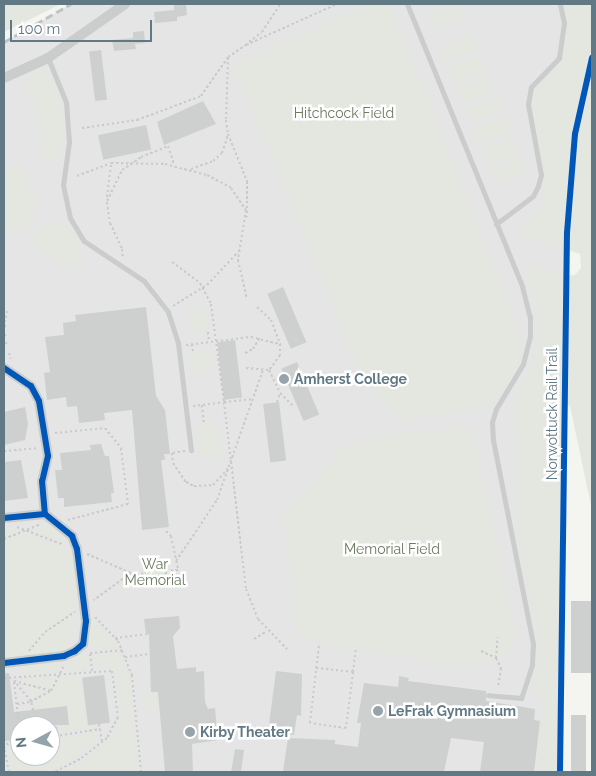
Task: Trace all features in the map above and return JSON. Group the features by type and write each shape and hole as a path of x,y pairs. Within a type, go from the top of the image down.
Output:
{"street":[{"path":"4,78 48,58 125,4"},
{"path":"4,368 31,386 39,401 46,446 42,482 52,519 72,536 77,550 84,607 83,644 74,651 64,656 4,663"},
{"path":"4,518 52,519"}],"lane":[{"path":"407,4 522,286 530,317 530,336 523,364 496,409 492,422 493,440 533,644 532,665 521,698 488,695"},
{"path":"496,224 533,196 538,186 541,175 528,104 535,82 559,58 564,23 560,4"},
{"path":"48,58 66,102 68,142 63,185 70,218 84,241 144,282 168,312 178,343 191,450"}],"path":[{"path":"82,128 138,120 201,96 228,57 262,32 280,4"},
{"path":"246,45 337,4"},
{"path":"228,57 224,104 228,134 247,181 250,205 239,250 240,272 247,299"},
{"path":"190,169 213,161 222,153 228,134"},
{"path":"107,201 116,179 133,162 168,146 174,166"},
{"path":"77,176 111,163 133,162 190,169 222,183 238,194 246,210 246,220"},
{"path":"111,163 107,201 110,223 122,249 123,259"},
{"path":"181,302 203,288 239,250"},
{"path":"172,262 203,288 211,304 246,589 253,610 267,631 287,649"},
{"path":"257,307 270,320 280,344 280,356 269,370"},
{"path":"5,327 7,312"},
{"path":"208,332 209,342"},
{"path":"5,334 8,347"},
{"path":"245,353 253,349 260,337"},
{"path":"186,345 260,337 280,344"},
{"path":"192,344 193,351"},
{"path":"9,353 11,359"},
{"path":"246,368 269,370"},
{"path":"176,561 217,500 263,370"},
{"path":"269,370 280,392 293,406"},
{"path":"277,402 280,392"},
{"path":"186,406 252,399"},
{"path":"202,404 204,424"},
{"path":"4,539 52,519 76,516 128,504 121,448 106,428 45,433"},
{"path":"4,451 46,446"},
{"path":"191,450 172,453 178,472 194,486 213,485 230,467"},
{"path":"166,531 171,536 178,570 166,571"},
{"path":"153,562 163,564 166,571 165,577 157,582 151,581 146,573 153,562"},
{"path":"131,574 146,573"},
{"path":"84,607 115,638 132,675 141,772"},
{"path":"254,639 267,631"},
{"path":"115,638 146,634"},
{"path":"497,696 501,668 496,658 498,637"},
{"path":"319,644 310,723 346,728 356,649"},
{"path":"92,671 90,653 122,650"},
{"path":"481,651 496,658"},
{"path":"125,657 151,654"},
{"path":"17,704 32,701 51,690 67,659"},
{"path":"316,668 353,672"},
{"path":"4,678 112,671 115,678 118,718 102,742 80,759 54,772"},
{"path":"14,677 18,716"},
{"path":"14,681 51,690"},
{"path":"14,681 32,701 33,710"},
{"path":"99,724 102,742"},
{"path":"60,736 100,729"},
{"path":"5,745 9,772"}],"shaded area":[{"name":"Amherst College","path":"71,4 592,4 567,233 560,772 4,772 4,42"}],"green space":[{"path":"4,4 61,4 4,32"},
{"name":"Hitchcock Field","path":"370,4 385,4 398,24 521,337 519,362 493,405 402,420 363,380 234,65"},
{"path":"459,4 464,17 433,29 427,15"},
{"path":"565,4 592,4 592,510 570,406 561,403 555,772 537,772 543,699 532,686 540,648 520,545 514,403 531,368 537,340 538,321 532,287 525,273 540,265 557,276 575,275 581,268 580,254 519,233 520,227 541,206 545,175 531,129 531,105 535,89 557,70 563,55 568,25"},
{"path":"472,35 478,49 446,62 440,49"},
{"path":"480,55 486,70 454,83 448,68"},
{"path":"41,67 57,83 63,122 58,159 46,164 33,99 25,80 32,71"},
{"path":"488,76 494,90 463,103 457,89"},
{"path":"497,97 502,111 470,123 465,109"},
{"path":"505,117 511,131 479,144 473,131"},
{"path":"513,137 519,152 487,165 481,150"},
{"path":"521,157 527,172 495,185 489,170"},
{"path":"5,168 19,168 38,205 29,224 15,230 4,230"},
{"path":"55,221 68,226 84,255 81,265 61,265 33,245 40,228"},
{"path":"206,308 209,332 190,334 187,310"},
{"path":"208,349 211,373 192,375 189,351"},
{"path":"217,422 222,456 201,459 196,425"},
{"name":"Memorial Field","path":"471,427 517,638 498,661 435,667 435,660 318,644 297,628 283,506 297,501 342,446 395,434"},
{"path":"50,523 60,530 69,544 31,531"},
{"path":"4,525 72,552 77,605 74,626 64,651 4,659"},
{"name":"War Memorial","path":"169,556 172,586 155,588 144,583 140,569 145,562"},
{"path":"87,611 113,639 116,647 95,651 85,644"},
{"path":"82,653 89,657 89,668 64,670 69,659"},
{"path":"117,654 122,656 130,678 137,771 150,768 150,772 62,772 82,762 108,741 118,727 121,715 116,673 108,667 94,666 93,657"},
{"path":"63,660 58,671 20,675 23,664"},
{"path":"80,674 87,724 96,723 96,728 60,732 60,726 69,725 60,721 60,716 49,716 35,710 34,703 50,693 61,676"},
{"path":"54,676 49,688 19,681 19,680"},
{"path":"21,684 45,691 46,693 33,699"},
{"path":"180,690 159,706 140,707 139,695"},
{"path":"96,733 97,743 63,765 43,772 11,772 10,766 60,766 60,738"},
{"path":"8,746 10,746 10,763"}],"building":[{"path":"186,4 187,15 177,17 177,21 155,23 154,12 174,10 174,5"},
{"path":"144,31 145,43 135,44 136,49 114,51 112,40 133,38 133,32"},
{"path":"101,50 107,100 95,101 89,51"},
{"path":"203,101 216,124 164,145 157,122"},
{"path":"146,125 151,149 103,160 98,135"},
{"path":"283,287 306,342 291,349 267,294"},
{"path":"146,307 156,396 165,410 170,454 164,454 165,460 161,460 169,527 142,530 132,410 104,413 105,420 79,423 77,406 67,407 66,397 47,400 44,373 50,372 45,337 64,335 63,323 76,321 75,315"},
{"path":"235,340 242,398 224,400 217,342"},
{"path":"297,362 319,414 304,421 281,369"},
{"path":"279,402 286,461 270,463 263,404"},
{"path":"25,407 28,424 25,440 4,445 4,412"},
{"path":"101,444 105,456 109,456 114,493 111,493 112,502 64,507 64,498 58,498 55,470 62,470 60,453 91,450 90,445"},
{"path":"21,460 28,498 4,501 4,462"},
{"path":"571,601 592,601 592,673 571,673"},
{"path":"179,616 180,628 173,636 177,669 196,667 196,672 204,671 205,702 208,709 215,708 218,740 192,744 193,772 165,772 158,692 151,692 149,634 146,635 144,619"},
{"path":"276,671 302,674 301,716 297,715 294,735 268,732"},
{"path":"4,673 9,673 14,712 67,706 69,725 60,725 60,716 10,716 10,741 4,741"},
{"path":"104,675 110,723 88,725 82,678"},
{"path":"399,676 409,678 408,681 486,691 486,701 535,709 534,720 540,721 534,772 480,772 484,742 451,738 444,772 283,772 288,738 335,740 335,744 358,747 361,723 357,723 364,683 398,687"},
{"path":"571,715 586,715 586,772 571,772"},
{"path":"235,749 244,750 241,772 231,772"}],"railway":[{"path":"4,42 71,4"}],"cycle path":[{"name":"Norwottuck Rail Trail","path":"560,772 567,233 575,134 592,58"},
{"path":"4,368 31,386 39,401 48,456 42,481 45,514"},
{"path":"4,518 45,514 72,536 77,549 86,621 83,644 75,651 64,656 4,663"}],"place":[{"name":"Amherst College","path":"284,379"},
{"name":"LeFrak Gymnasium","path":"378,711"},
{"name":"Kirby Theater","path":"190,732"}]}
